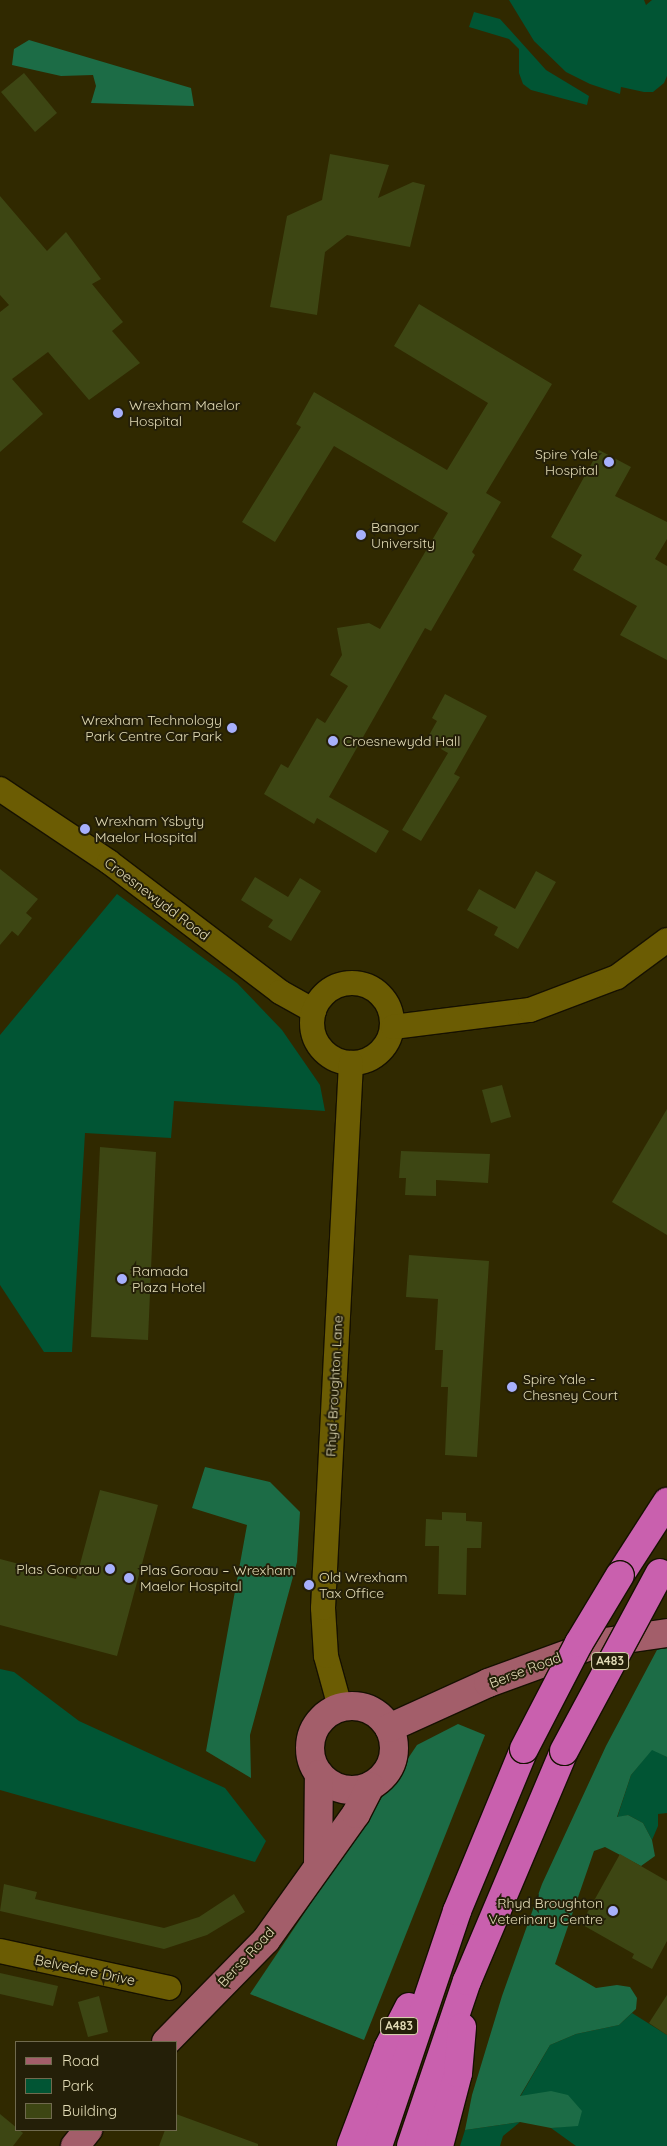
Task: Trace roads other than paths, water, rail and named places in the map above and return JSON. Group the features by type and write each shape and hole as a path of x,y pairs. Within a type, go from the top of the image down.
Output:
{"highway":[{"name":"A483","path":"378,2146 457,1911 524,1749 579,1643 667,1502"},
{"name":"A483","path":"411,2146 467,1981 564,1751 664,1568"},
{"name":"A483","path":"351,2146 388,2048 457,1911"},
{"name":"A483","path":"439,2146 458,2073 467,1981"}],"main road":[{"name":"Berse Road","path":"389,1728 488,1683 598,1642 667,1633"},
{"path":"318,1865 319,1774 310,1749 312,1735 318,1723 340,1708 354,1706 368,1709 380,1717 389,1728 393,1741 391,1761 381,1778 370,1786 342,1789 319,1774"},
{"name":"Berse Road","path":"167,2041 266,1940 356,1814 370,1786"},
{"path":"75,2146 87,2131"}],"street":[{"name":"Croesnewydd Road","path":"0,789 109,862 280,992 314,1012"},
{"path":"393,1027 530,1010 617,977 667,940"},
{"path":"348,983 360,983 371,987 384,999 392,1015 393,1027 384,1049 374,1057 352,1063 334,1058 320,1047 312,1023 314,1012 326,992 348,983"},
{"name":"Rhyd Broughton Lane","path":"340,1708 326,1656 323,1608 352,1063"},
{"name":"Belvedere Drive","path":"0,1951 169,1988"}],"place":[{"name":"Wrexham Maelor Hospital","path":"118,413"},
{"name":"Spire Yale Hospital","path":"609,462"},
{"name":"Bangor University","path":"361,535"},
{"name":"Wrexham Technology Park Centre Car Park","path":"232,728"},
{"name":"Croesnewydd Hall","path":"333,741"},
{"name":"Wrexham Ysbyty Maelor Hospital","path":"85,829"},
{"name":"Ramada Plaza Hotel","path":"122,1279"},
{"name":"Spire Yale - Chesney Court","path":"512,1387"},
{"name":"Plas Gororau","path":"110,1569"},
{"name":"Plas Goroau – Wrexham Maelor Hospital","path":"129,1578"},
{"name":"Old Wrexham Tax Office","path":"309,1585"},
{"name":"Rhyd Broughton Veterinary Centre","path":"613,1911"}]}
